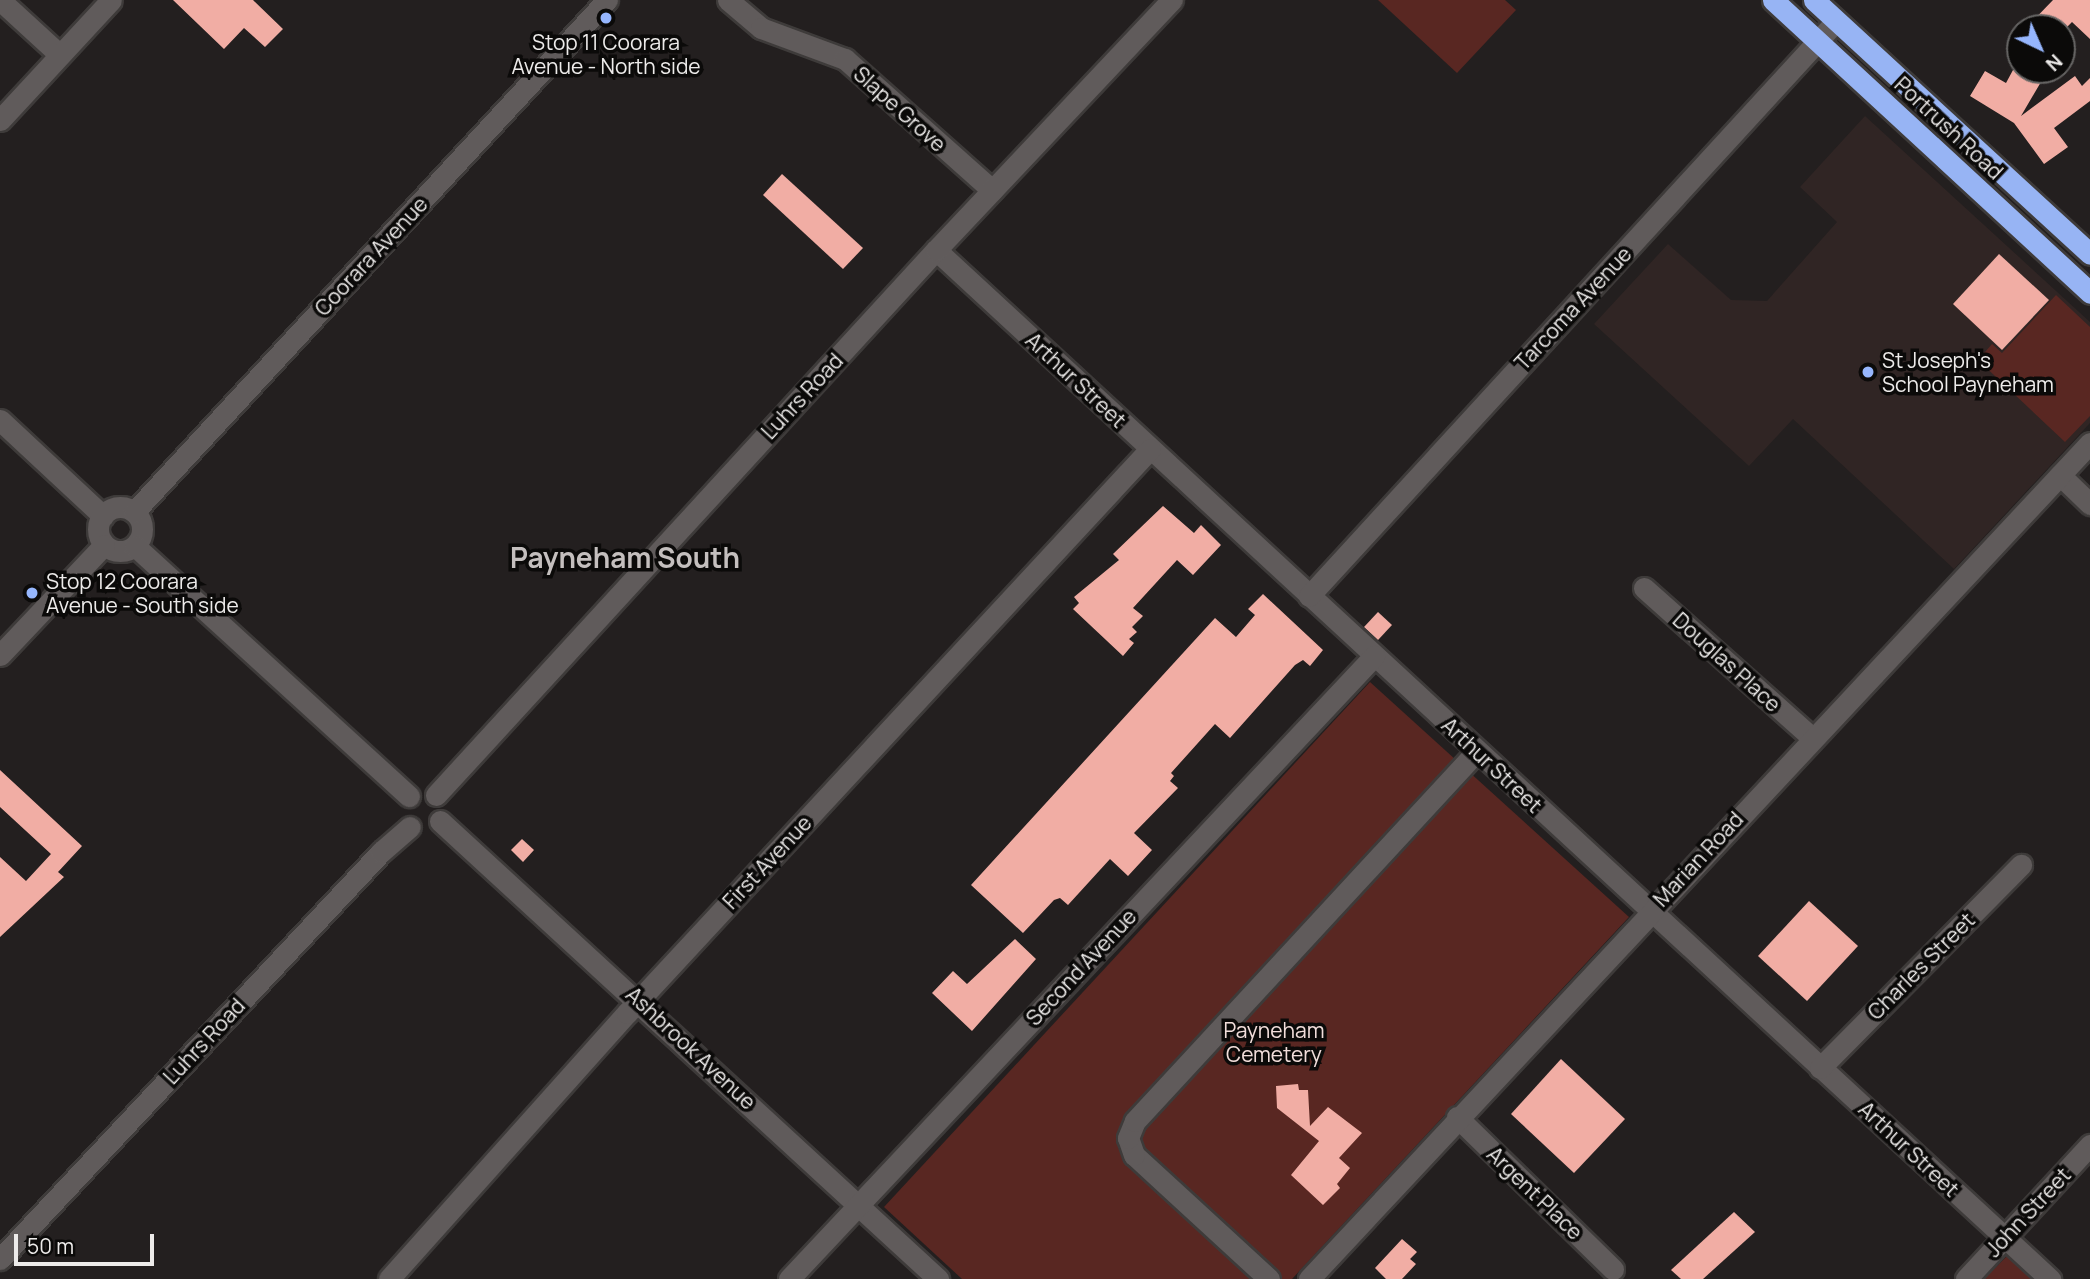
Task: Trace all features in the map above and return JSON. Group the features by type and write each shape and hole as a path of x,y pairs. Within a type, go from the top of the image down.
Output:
{"highway":[{"name":"Portrush Road","path":"1773,0 2090,293"},
{"name":"Portrush Road","path":"1814,0 2090,254"}],"street":[{"path":"0,0 60,55"},
{"path":"0,120 111,0"},
{"name":"Coorara Avenue","path":"134,512 607,0"},
{"name":"Slape Grove","path":"728,0 761,28 845,59 992,190"},
{"name":"Luhrs Road","path":"436,795 936,250 1172,0"},
{"name":"Tarcoma Avenue","path":"1309,596 1836,21"},
{"name":"Arthur Street","path":"936,250 2050,1279"},
{"path":"0,420 103,516"},
{"name":"Marian Road","path":"1309,1279 1811,737 2090,443"},
{"name":"First Avenue","path":"389,1279 639,1000 1150,449"},
{"path":"2060,475 2090,503"},
{"path":"120,507 134,512 142,530 135,546 120,552 104,545 97,529 103,516 120,507"},
{"path":"0,655 104,545"},
{"path":"135,546 409,796"},
{"name":"Douglas Place","path":"1644,588 1811,737"},
{"name":"Second Avenue","path":"789,1279 1374,656"},
{"path":"1269,1279 1134,1155 1128,1138 1135,1121 1477,751"},
{"path":"421,790 436,795 443,808 440,821 430,830 410,827 402,814 409,796 421,790"},
{"name":"Ashbrook Avenue","path":"440,821 639,1000 938,1279"},
{"name":"Luhrs Road","path":"0,1259 381,852 410,827"},
{"name":"Charles Street","path":"1820,1068 2021,864"},
{"name":"Argent Place","path":"1457,1117 1613,1269"},
{"name":"John Street","path":"1966,1279 2090,1145"}],"shaded area":[{"name":"St Joseph's School Payneham","path":"1865,116 2090,322 2090,423 1954,569 1793,419 1749,466 1594,324 1668,244 1731,300 1767,301 1837,222 1800,187"}],"green space":[{"path":"1378,0 1505,0 1516,10 1457,73"},
{"path":"2056,295 2090,327 2090,416 2065,442 1978,360 1992,344 2002,353"},
{"name":"Payneham Cemetery","path":"1370,682 1629,917 1292,1279 962,1279 884,1207"},
{"path":"2008,1255 2034,1279 1984,1279"}],"building":[{"path":"173,0 253,0 283,29 265,47 244,28 224,49"},
{"path":"2053,0 2090,0 2090,39 2076,26 2076,14 2040,14"},
{"path":"1985,71 2006,84 2040,84 2021,116 2064,84 2076,84 2076,77 2082,86 2090,78 2090,101 2054,128 2068,147 2044,164 2014,123 1970,96"},
{"path":"782,174 863,248 843,269 763,195"},
{"path":"1999,254 2049,300 2002,350 1953,304"},
{"path":"1163,506 1194,533 1201,525 1221,545 1193,575 1177,560 1133,608 1143,616 1132,627 1137,632 1129,639 1134,643 1123,656 1073,609 1079,603 1074,597 1119,560 1113,554"},
{"path":"1263,594 1323,650 1310,666 1303,660 1295,665 1230,738 1215,724 1171,773 1174,776 1170,781 1178,788 1134,833 1152,850 1128,876 1110,859 1068,905 1060,898 1054,900 1023,933 971,885 1215,618 1236,637 1255,615 1248,609"},
{"path":"1378,612 1392,625 1378,640 1364,627"},
{"path":"0,770 82,846 58,872 64,877 0,937 0,857 26,881 51,854 0,807"},
{"path":"522,839 534,850 523,862 511,850"},
{"path":"1809,901 1858,946 1807,1001 1758,956"},
{"path":"1015,939 1036,959 972,1031 932,993 953,971 967,984"},
{"path":"1561,1059 1625,1119 1574,1173 1511,1114"},
{"path":"1298,1084 1299,1090 1308,1090 1310,1126 1328,1107 1362,1133 1339,1158 1350,1168 1337,1184 1340,1188 1323,1205 1291,1175 1319,1141 1277,1108 1276,1086"},
{"path":"1734,1212 1755,1232 1703,1279 1681,1279 1671,1270"},
{"path":"1402,1239 1417,1252 1410,1259 1416,1264 1402,1279 1386,1279 1375,1268"}],"place":[{"name":"Stop 11 Coorara Avenue - North side","path":"606,18"},
{"name":"St Joseph's School Payneham","path":"1868,372"},
{"name":"Stop 12 Coorara Avenue - South side","path":"32,593"}],"district":[{"name":"Payneham South","path":"625,557"}]}
